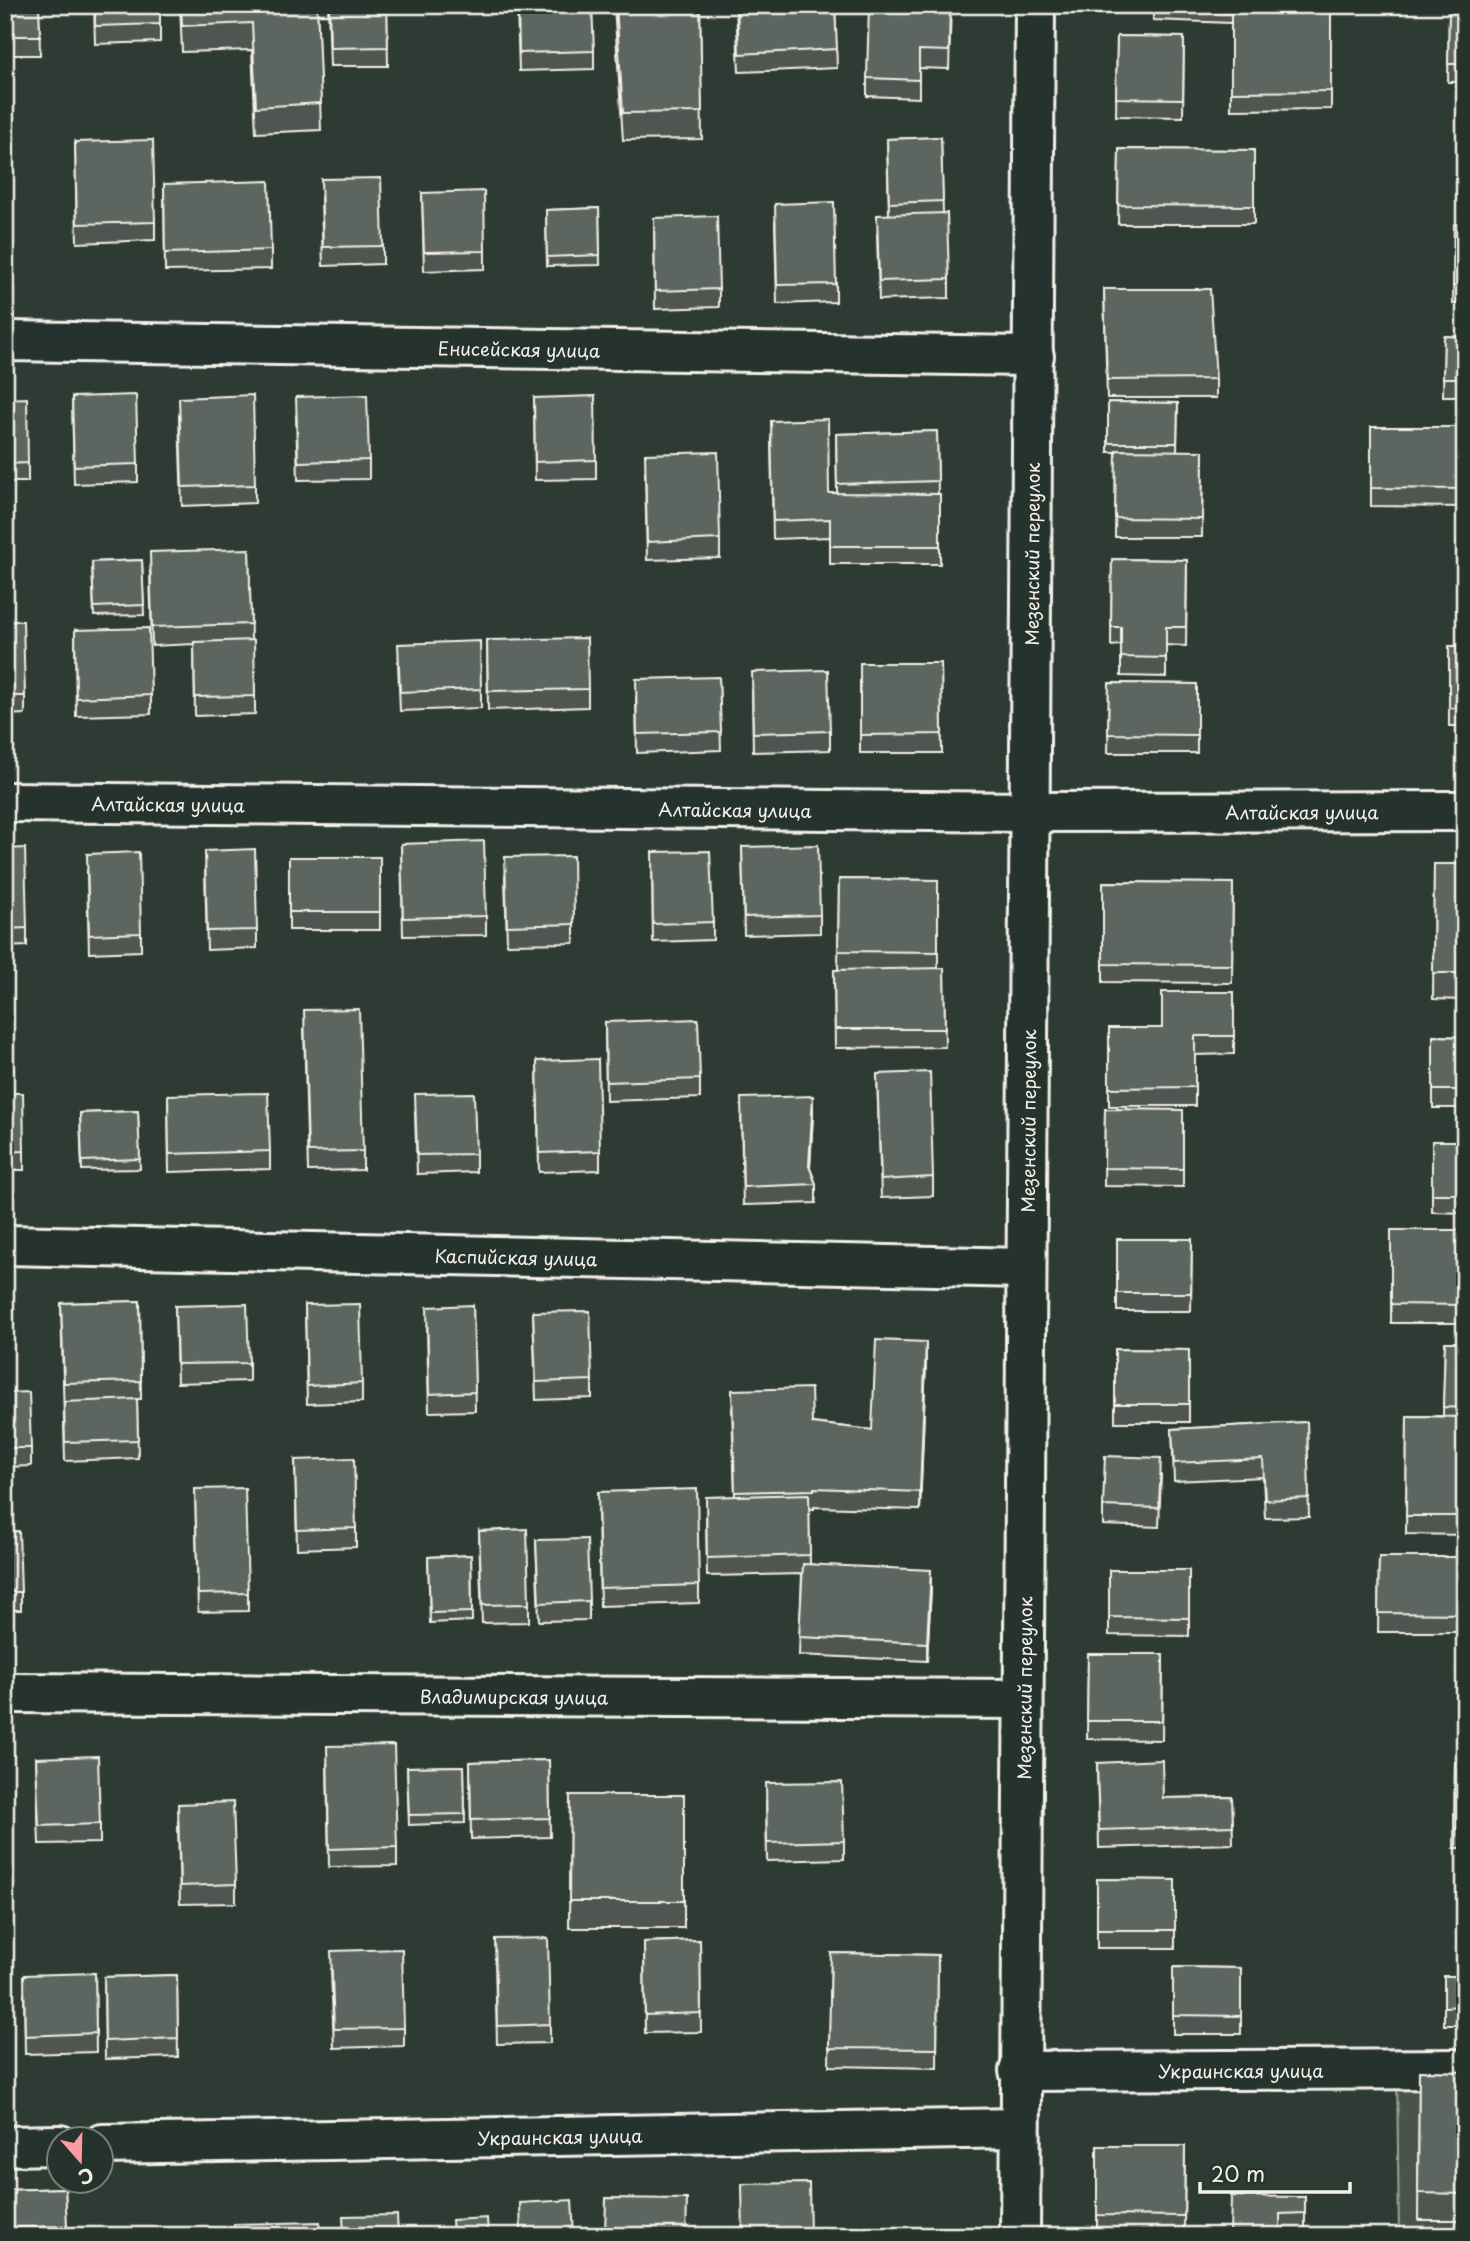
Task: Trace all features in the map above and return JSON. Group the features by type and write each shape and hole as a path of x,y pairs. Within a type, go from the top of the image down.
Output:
{"street":[{"name":"Мезенский переулок","path":"1020,2236 1019,2071 1035,5"},
{"name":"Енисейская улица","path":"5,341 1034,356"},
{"name":"Алтайская улица","path":"5,802 1028,812 1465,811"},
{"name":"Каспийская улица","path":"5,1245 1025,1268"},
{"name":"Владимирская улица","path":"5,1693 1022,1699"},
{"name":"Украинская улица","path":"1019,2071 1465,2069"},
{"name":"Украинская улица","path":"116,2144 1019,2128"},
{"path":"5,2146 46,2145"}],"shaded area":[{"path":"1397,2070 1465,2071 1465,2236 1399,2236"}],"building":[{"path":"5,5 39,5 40,36 5,36"},
{"path":"95,5 160,5 160,24 95,26"},
{"path":"181,5 317,5 321,103 256,107 252,23 182,26"},
{"path":"329,5 387,5 388,47 330,48"},
{"path":"518,5 592,5 594,51 519,53"},
{"path":"616,5 700,5 702,112 623,113"},
{"path":"737,5 835,5 837,49 739,54"},
{"path":"869,5 950,5 949,51 919,50 919,80 867,78"},
{"path":"1153,5 1231,5 1231,13 1153,10"},
{"path":"1231,5 1331,5 1331,91 1231,92"},
{"path":"1449,11 1465,11 1465,64 1448,64"},
{"path":"1117,36 1184,37 1183,99 1116,98"},
{"path":"1461,118 1465,118 1465,181 1461,181"},
{"path":"941,137 943,201 889,203 887,139"},
{"path":"153,140 155,222 77,224 75,142"},
{"path":"1119,149 1254,150 1254,206 1118,205"},
{"path":"381,178 383,246 323,247 321,179"},
{"path":"269,181 271,250 165,253 164,184"},
{"path":"484,191 485,251 424,252 422,193"},
{"path":"834,202 836,284 777,285 775,204"},
{"path":"599,208 600,255 547,257 546,210"},
{"path":"947,213 949,279 879,281 877,215"},
{"path":"717,216 719,289 655,291 654,218"},
{"path":"1454,224 1465,224 1465,286 1453,286"},
{"path":"1104,289 1210,289 1216,379 1107,380"},
{"path":"1444,336 1465,337 1465,378 1443,378"},
{"path":"136,395 138,464 74,466 72,397"},
{"path":"253,395 255,485 182,487 179,398"},
{"path":"367,395 369,460 298,462 296,397"},
{"path":"595,396 596,460 535,462 534,398"},
{"path":"27,398 28,463 5,464 5,399"},
{"path":"1108,402 1178,403 1177,443 1108,443"},
{"path":"828,419 829,493 940,494 940,546 830,546 830,519 773,521 771,421"},
{"path":"1371,427 1465,427 1465,489 1371,488"},
{"path":"937,431 938,481 837,484 836,434"},
{"path":"1116,450 1203,451 1202,519 1115,518"},
{"path":"718,452 720,539 647,542 645,454"},
{"path":"1462,541 1465,541 1465,595 1462,595"},
{"path":"249,549 251,624 152,627 150,552"},
{"path":"1112,559 1187,560 1186,627 1166,627 1166,658 1121,657 1121,627 1111,627"},
{"path":"142,560 144,605 94,607 92,562"},
{"path":"5,621 23,621 25,696 5,696"},
{"path":"149,628 151,695 76,698 75,630"},
{"path":"587,638 588,689 488,691 487,640"},
{"path":"254,640 255,696 195,697 194,642"},
{"path":"480,641 481,689 400,692 398,644"},
{"path":"1449,646 1465,646 1465,708 1449,708"},
{"path":"860,663 941,663 942,734 860,735"},
{"path":"828,670 830,731 753,733 752,672"},
{"path":"719,677 721,732 637,734 636,679"},
{"path":"1109,683 1197,684 1197,735 1108,734"},
{"path":"484,841 486,916 403,918 401,844"},
{"path":"818,845 820,915 744,917 742,847"},
{"path":"25,848 27,928 5,929 5,849"},
{"path":"255,849 257,930 207,931 205,851"},
{"path":"710,851 713,922 653,924 652,852"},
{"path":"139,852 141,933 89,935 87,854"},
{"path":"573,856 574,924 507,926 505,857"},
{"path":"289,857 380,857 380,912 289,912"},
{"path":"1434,864 1465,864 1465,973 1433,973"},
{"path":"839,879 938,880 938,952 838,951"},
{"path":"1103,882 1233,883 1232,965 1103,964"},
{"path":"944,968 945,1029 835,1029 834,970"},
{"path":"1162,992 1234,992 1234,1036 1195,1036 1195,1087 1109,1088 1109,1028 1162,1028"},
{"path":"359,1009 363,1151 308,1152 304,1010"},
{"path":"698,1019 700,1079 606,1082 605,1022"},
{"path":"1433,1036 1465,1037 1465,1090 1433,1090"},
{"path":"598,1059 600,1151 539,1153 537,1061"},
{"path":"930,1072 933,1177 881,1180 877,1074"},
{"path":"5,1093 23,1093 24,1151 5,1152"},
{"path":"268,1093 270,1151 169,1154 168,1095"},
{"path":"474,1093 476,1154 417,1155 415,1094"},
{"path":"813,1096 809,1166 816,1184 743,1187 741,1098"},
{"path":"1105,1109 1183,1110 1183,1169 1104,1168"},
{"path":"138,1111 140,1159 82,1161 80,1113"},
{"path":"1432,1141 1465,1141 1465,1194 1432,1194"},
{"path":"1391,1230 1465,1230 1465,1305 1391,1304"},
{"path":"1117,1239 1192,1239 1191,1293 1117,1293"},
{"path":"140,1301 141,1381 64,1383 61,1303"},
{"path":"247,1304 249,1363 177,1364 175,1306"},
{"path":"360,1304 362,1383 307,1386 305,1305"},
{"path":"473,1305 475,1392 429,1394 427,1307"},
{"path":"590,1311 592,1380 536,1382 533,1312"},
{"path":"876,1340 926,1342 920,1492 814,1488 735,1492 732,1390 811,1388 812,1423 872,1430"},
{"path":"1445,1342 1465,1342 1465,1408 1443,1407"},
{"path":"1115,1349 1189,1350 1189,1404 1115,1404"},
{"path":"29,1392 31,1448 5,1448 5,1393"},
{"path":"137,1399 138,1440 65,1442 64,1402"},
{"path":"1407,1416 1465,1417 1465,1516 1406,1516"},
{"path":"1307,1422 1309,1498 1265,1500 1263,1459 1174,1463 1172,1429"},
{"path":"1105,1456 1161,1458 1159,1508 1103,1506"},
{"path":"354,1458 356,1528 297,1530 295,1460"},
{"path":"245,1488 248,1593 198,1594 195,1489"},
{"path":"697,1489 699,1585 600,1588 598,1492"},
{"path":"809,1494 810,1555 707,1558 706,1497"},
{"path":"527,1529 529,1604 482,1605 479,1531"},
{"path":"19,1531 21,1592 5,1592 5,1532"},
{"path":"587,1539 589,1601 539,1603 536,1540"},
{"path":"471,1555 472,1612 430,1613 428,1557"},
{"path":"1379,1557 1465,1557 1465,1614 1378,1613"},
{"path":"803,1564 931,1570 927,1643 799,1637"},
{"path":"1109,1570 1189,1570 1189,1618 1109,1617"},
{"path":"1088,1654 1163,1654 1162,1721 1087,1721"},
{"path":"1465,1657 1465,1727 1464,1727"},
{"path":"394,1745 397,1847 329,1849 327,1746"},
{"path":"98,1756 100,1824 39,1826 36,1758"},
{"path":"549,1760 550,1818 471,1820 470,1762"},
{"path":"1162,1760 1163,1798 1232,1797 1233,1826 1099,1830 1097,1763"},
{"path":"1455,1762 1465,1762 1465,1829 1454,1829"},
{"path":"464,1766 465,1814 409,1815 407,1767"},
{"path":"842,1782 844,1841 767,1843 766,1783"},
{"path":"570,1795 684,1795 684,1901 569,1901"},
{"path":"233,1802 236,1884 180,1886 178,1804"},
{"path":"1462,1869 1465,1869 1465,1935 1462,1935"},
{"path":"1097,1879 1175,1880 1175,1930 1097,1930"},
{"path":"548,1938 550,2024 497,2026 495,1939"},
{"path":"700,1940 701,2013 645,2015 644,1942"},
{"path":"402,1949 404,2028 334,2029 331,1951"},
{"path":"831,1953 938,1955 937,2049 829,2048"},
{"path":"1173,1967 1241,1968 1241,2016 1173,2015"},
{"path":"95,1973 96,2033 25,2036 24,1975"},
{"path":"177,1975 178,2038 105,2041 104,1977"},
{"path":"1444,1976 1465,1976 1465,2042 1463,2006 1444,2007"},
{"path":"1419,2071 1465,2072 1465,2194 1418,2193"},
{"path":"1097,2146 1185,2146 1184,2216 1097,2215"},
{"path":"809,2183 810,2236 743,2236 742,2184"},
{"path":"46,2189 46,2196 65,2196 67,2226 5,2228 5,2190"},
{"path":"1231,2196 1305,2197 1305,2213 1280,2214 1280,2236 1230,2236"},
{"path":"606,2198 687,2199 686,2236 605,2236"},
{"path":"572,2200 574,2236 521,2236 520,2203"},
{"path":"397,2215 398,2236 344,2236 343,2216"},
{"path":"487,2218 488,2236 453,2236 452,2220"},
{"path":"320,2222 320,2236 235,2236 234,2224"}]}
